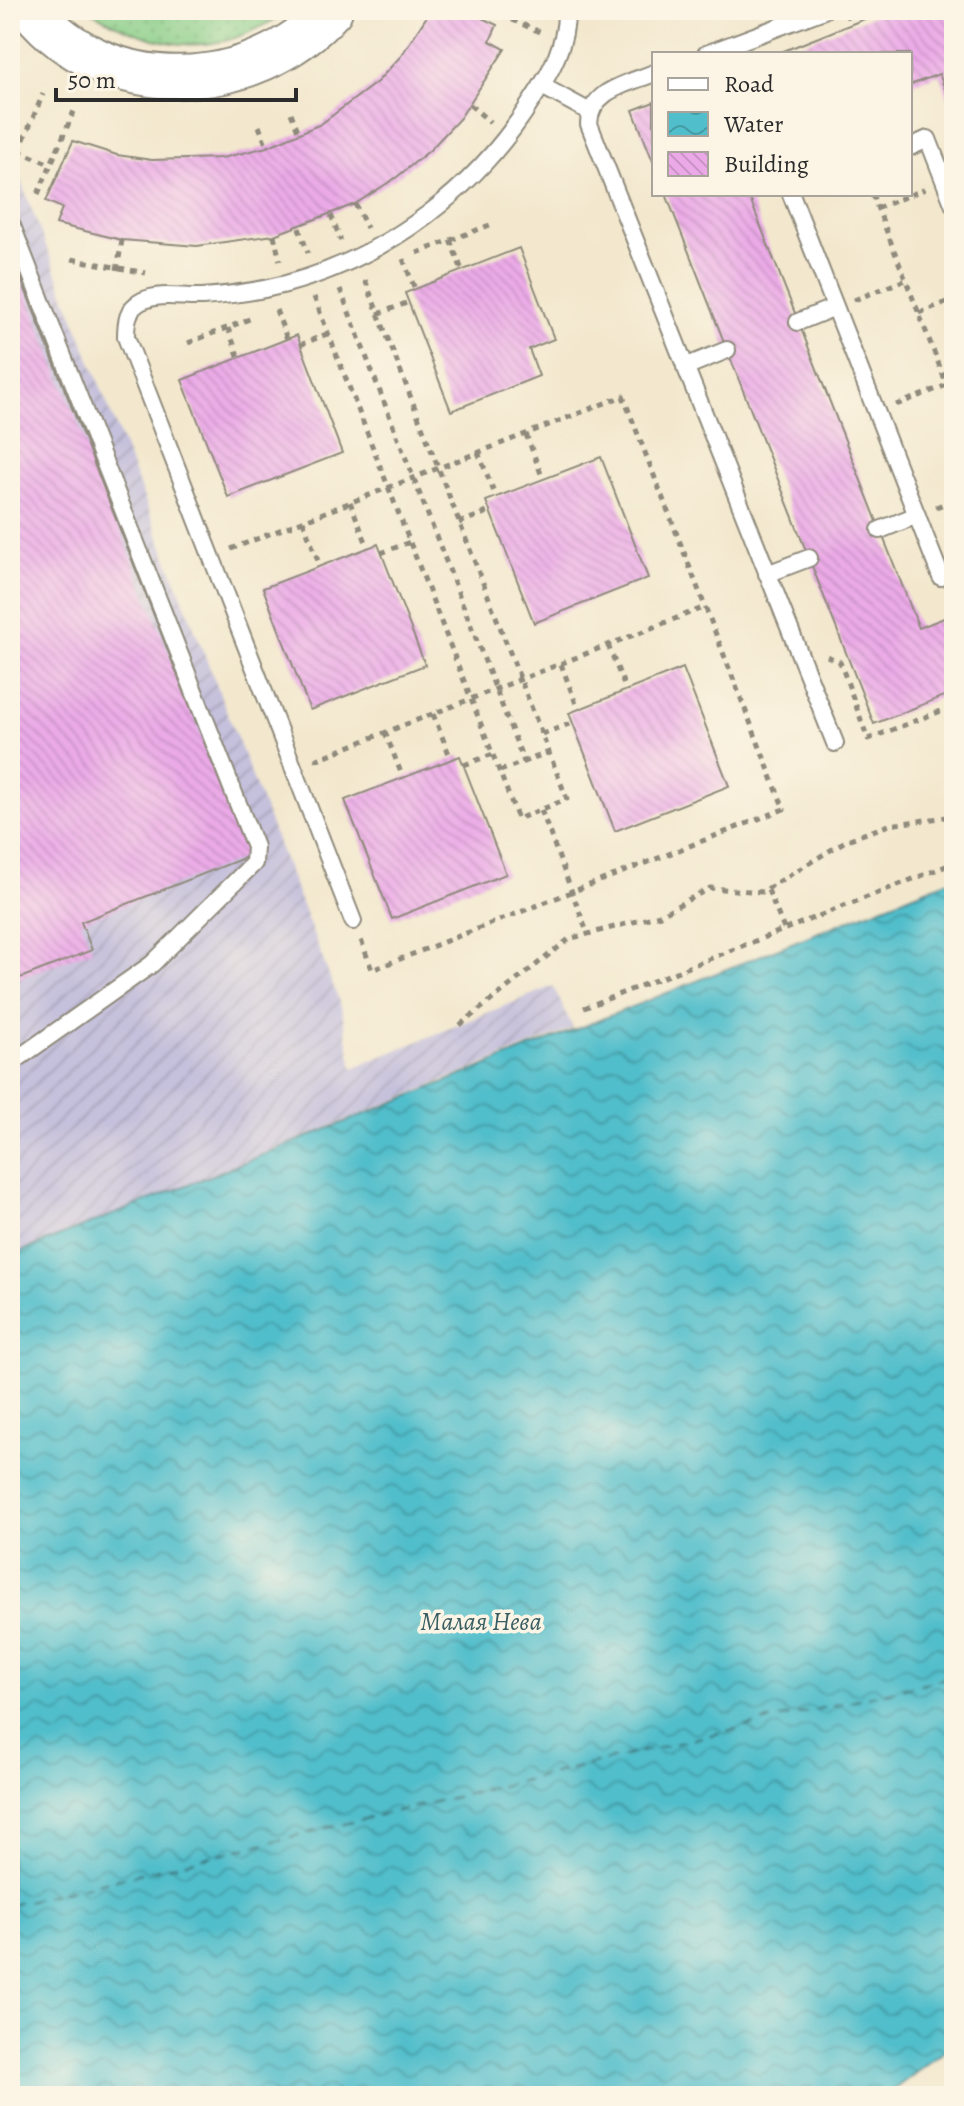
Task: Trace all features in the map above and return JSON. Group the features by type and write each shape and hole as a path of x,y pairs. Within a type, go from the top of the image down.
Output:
{"street":[{"path":"32,10 64,41 90,56 149,76 180,78 211,76 269,57 296,42 331,10"}],"lane":[{"path":"353,921 126,337 127,317 139,302 158,297 243,292 307,277 356,258 407,229 464,185 494,154 542,86 562,45 566,10"},
{"path":"711,52 824,10"},
{"path":"652,74 605,92 590,112 589,124 835,743"},
{"path":"542,86 590,112"},
{"path":"912,146 928,139 954,206"},
{"path":"792,196 941,577 954,572"},
{"path":"10,221 255,847 254,863 152,964 10,1064"},
{"path":"798,322 835,307"},
{"path":"685,367 727,350"},
{"path":"880,530 917,515"},
{"path":"767,574 809,558"}],"path":[{"path":"490,10 545,34"},
{"path":"508,18 510,10"},
{"path":"542,45 545,24"},
{"path":"19,151 43,94"},
{"path":"470,105 493,124 486,133"},
{"path":"38,194 74,111"},
{"path":"291,113 299,133"},
{"path":"259,126 267,147"},
{"path":"10,128 19,151 50,164"},
{"path":"912,194 944,181"},
{"path":"873,196 954,403"},
{"path":"877,208 907,196"},
{"path":"355,204 368,229"},
{"path":"331,246 377,223"},
{"path":"274,235 280,263"},
{"path":"117,270 122,240"},
{"path":"450,240 462,270"},
{"path":"267,265 320,250"},
{"path":"307,277 518,819 567,799 356,258"},
{"path":"72,259 117,270 158,274"},
{"path":"403,259 415,289"},
{"path":"835,307 905,280"},
{"path":"338,284 524,762"},
{"path":"919,313 954,299"},
{"path":"378,314 409,302"},
{"path":"275,309 287,339"},
{"path":"228,328 239,358"},
{"path":"300,345 329,333"},
{"path":"877,413 947,385"},
{"path":"211,556 623,396 784,809 372,970 353,921"},
{"path":"526,434 543,479"},
{"path":"478,452 496,497"},
{"path":"350,502 368,547"},
{"path":"459,523 490,511"},
{"path":"303,521 320,566"},
{"path":"381,553 410,542"},
{"path":"294,768 705,607"},
{"path":"608,645 626,690"},
{"path":"821,653 840,662 868,739 954,706"},
{"path":"561,664 578,709"},
{"path":"433,714 451,759"},
{"path":"542,734 572,723"},
{"path":"385,732 403,778"},
{"path":"500,771 549,752"},
{"path":"464,765 493,754"},
{"path":"541,810 587,932"},
{"path":"460,1025 542,958 587,932 660,915 710,888 768,890 847,840 889,825 954,816"},
{"path":"584,1008 954,863"},
{"path":"768,890 784,929"}],"shaded area":[{"path":"10,153 341,1006 353,1068 553,986 573,1028 10,1256"}],"green space":[{"path":"88,10 289,10 238,37 213,43 188,44 139,35"}],"water":[{"name":"Малая Нева","path":"954,878 954,2044 885,2096 10,2096 10,1256"}],"building":[{"path":"431,10 465,10 497,25 490,41 505,49 460,118 430,150 397,177 355,204 274,235 197,246 122,240 56,224 62,208 46,201 73,141 117,155 152,160 222,158 267,147 321,124 377,82 401,56"},
{"path":"887,10 954,10 954,111 939,74 912,84 912,52 781,52"},
{"path":"652,103 652,159 633,110"},
{"path":"667,196 749,196 919,628 954,614 954,692 874,724"},
{"path":"519,248 554,339 529,349 539,376 451,411 405,293"},
{"path":"10,251 249,856 81,922 92,950 10,982"},
{"path":"297,335 342,453 228,497 182,380"},
{"path":"601,457 648,578 534,623 486,501"},
{"path":"378,544 425,665 310,710 263,588"},
{"path":"683,668 729,786 615,831 569,713"},
{"path":"460,756 506,874 392,919 345,800"}],"ferry route":[{"path":"10,1905 954,1676"}]}
